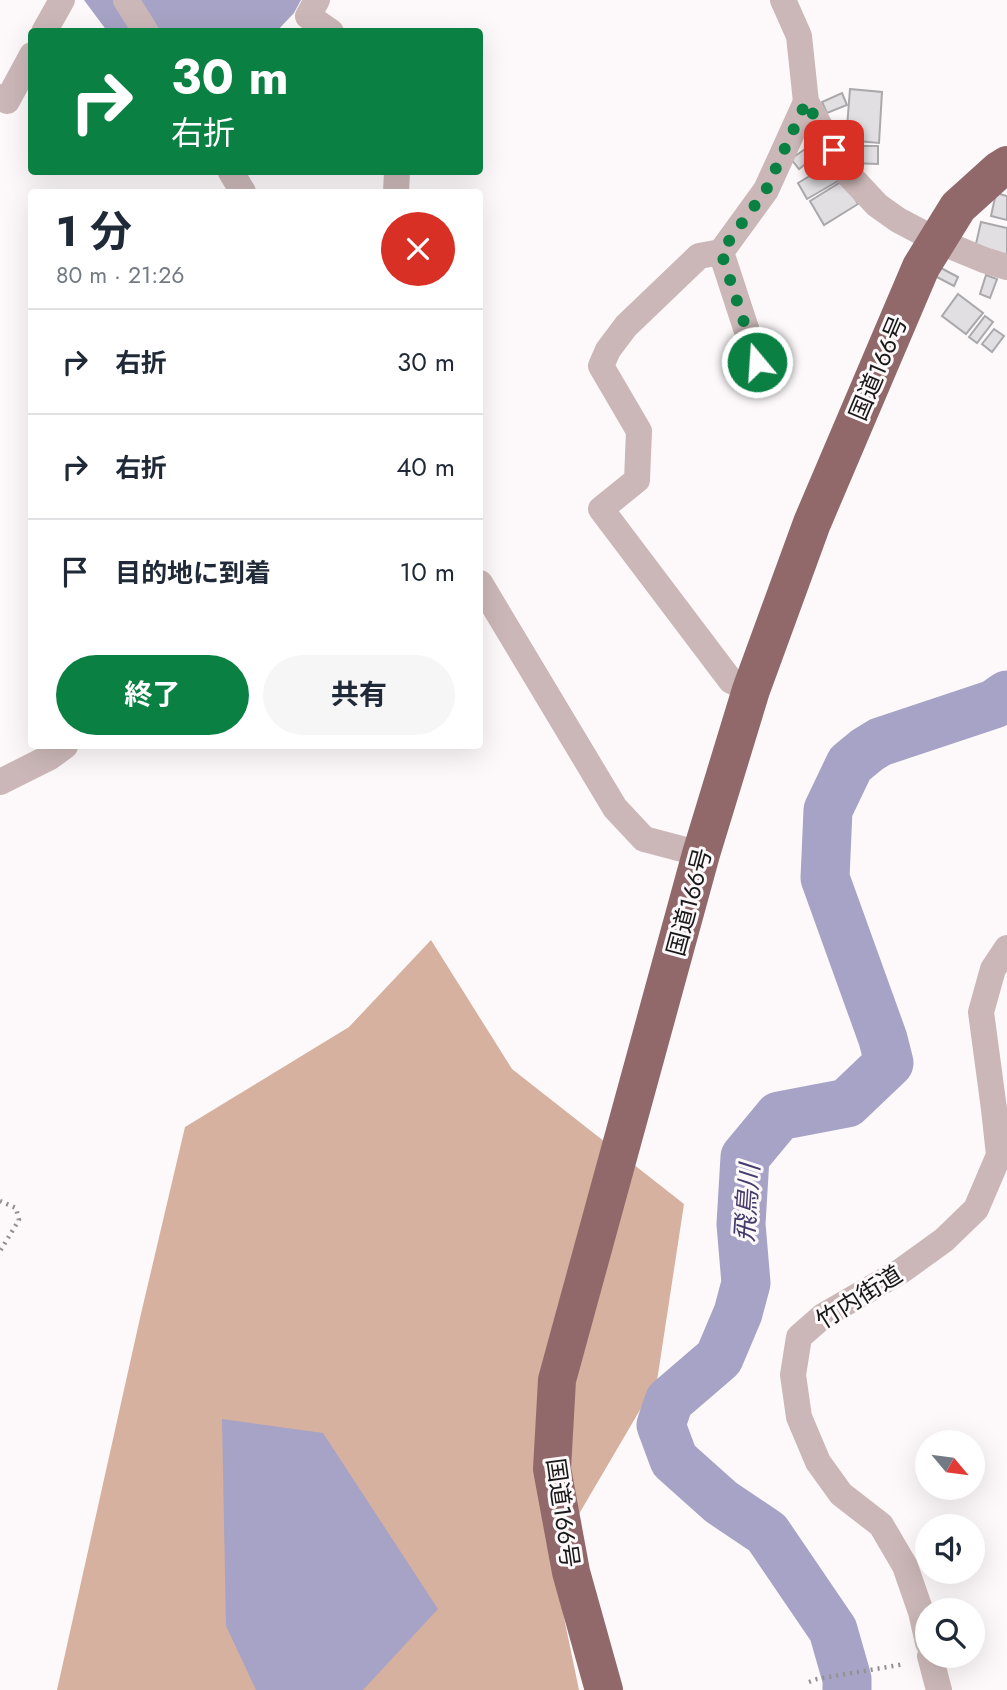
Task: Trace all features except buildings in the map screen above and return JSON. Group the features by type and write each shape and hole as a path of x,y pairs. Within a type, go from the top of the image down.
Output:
{"highway":[{"name":"国道166号","path":"604,1690 571,1572 552,1469 557,1380 701,854 751,690 812,523 921,267 958,207 1007,165"}],"street":[{"path":"46,28 62,0"},
{"path":"126,0 144,28"},
{"path":"317,0 308,16 325,28"},
{"path":"783,0 799,36 806,102 848,174 877,205 898,220 938,241 1007,267"},
{"path":"0,97 7,101 28,62"},
{"path":"751,690 731,681 601,509 637,480 639,431 601,366 608,350 626,326 699,256 721,252 766,190 806,102"},
{"path":"721,252 757,362"},
{"path":"483,588 615,808 644,839 701,854"},
{"path":"0,782 61,749"},
{"name":"竹内街道","path":"916,1598 905,1566 881,1525 841,1494 818,1462 799,1417 793,1375 799,1338 822,1316 901,1271 944,1240 976,1209 999,1155 1001,1112 981,1012 993,969 1007,947"},
{"name":"竹内街道","path":"934,1668 939,1690"}],"path":[{"path":"0,1201 16,1208 19,1220 0,1251"},
{"path":"810,1682 915,1656"}],"shaded area":[{"path":"84,0 301,0 294,13 280,28 105,28"},
{"path":"431,940 512,1069 684,1204 657,1381 552,1560 579,1690 57,1690 185,1127 349,1027"},
{"path":"222,1419 323,1433 438,1609 363,1690 256,1690 226,1626"}],"waterway":[{"name":"飛鳥川","path":"847,1690 847,1679 833,1630 767,1533 721,1502 674,1460 661,1425 669,1401 719,1358 738,1313 746,1283 741,1224 745,1157 779,1116 847,1103 889,1063 883,1039 825,878 828,810 850,764 867,750 880,742 994,704 1007,695"}],"route":[{"path":"757,362 721,252 766,190 806,102 834,150"}]}
